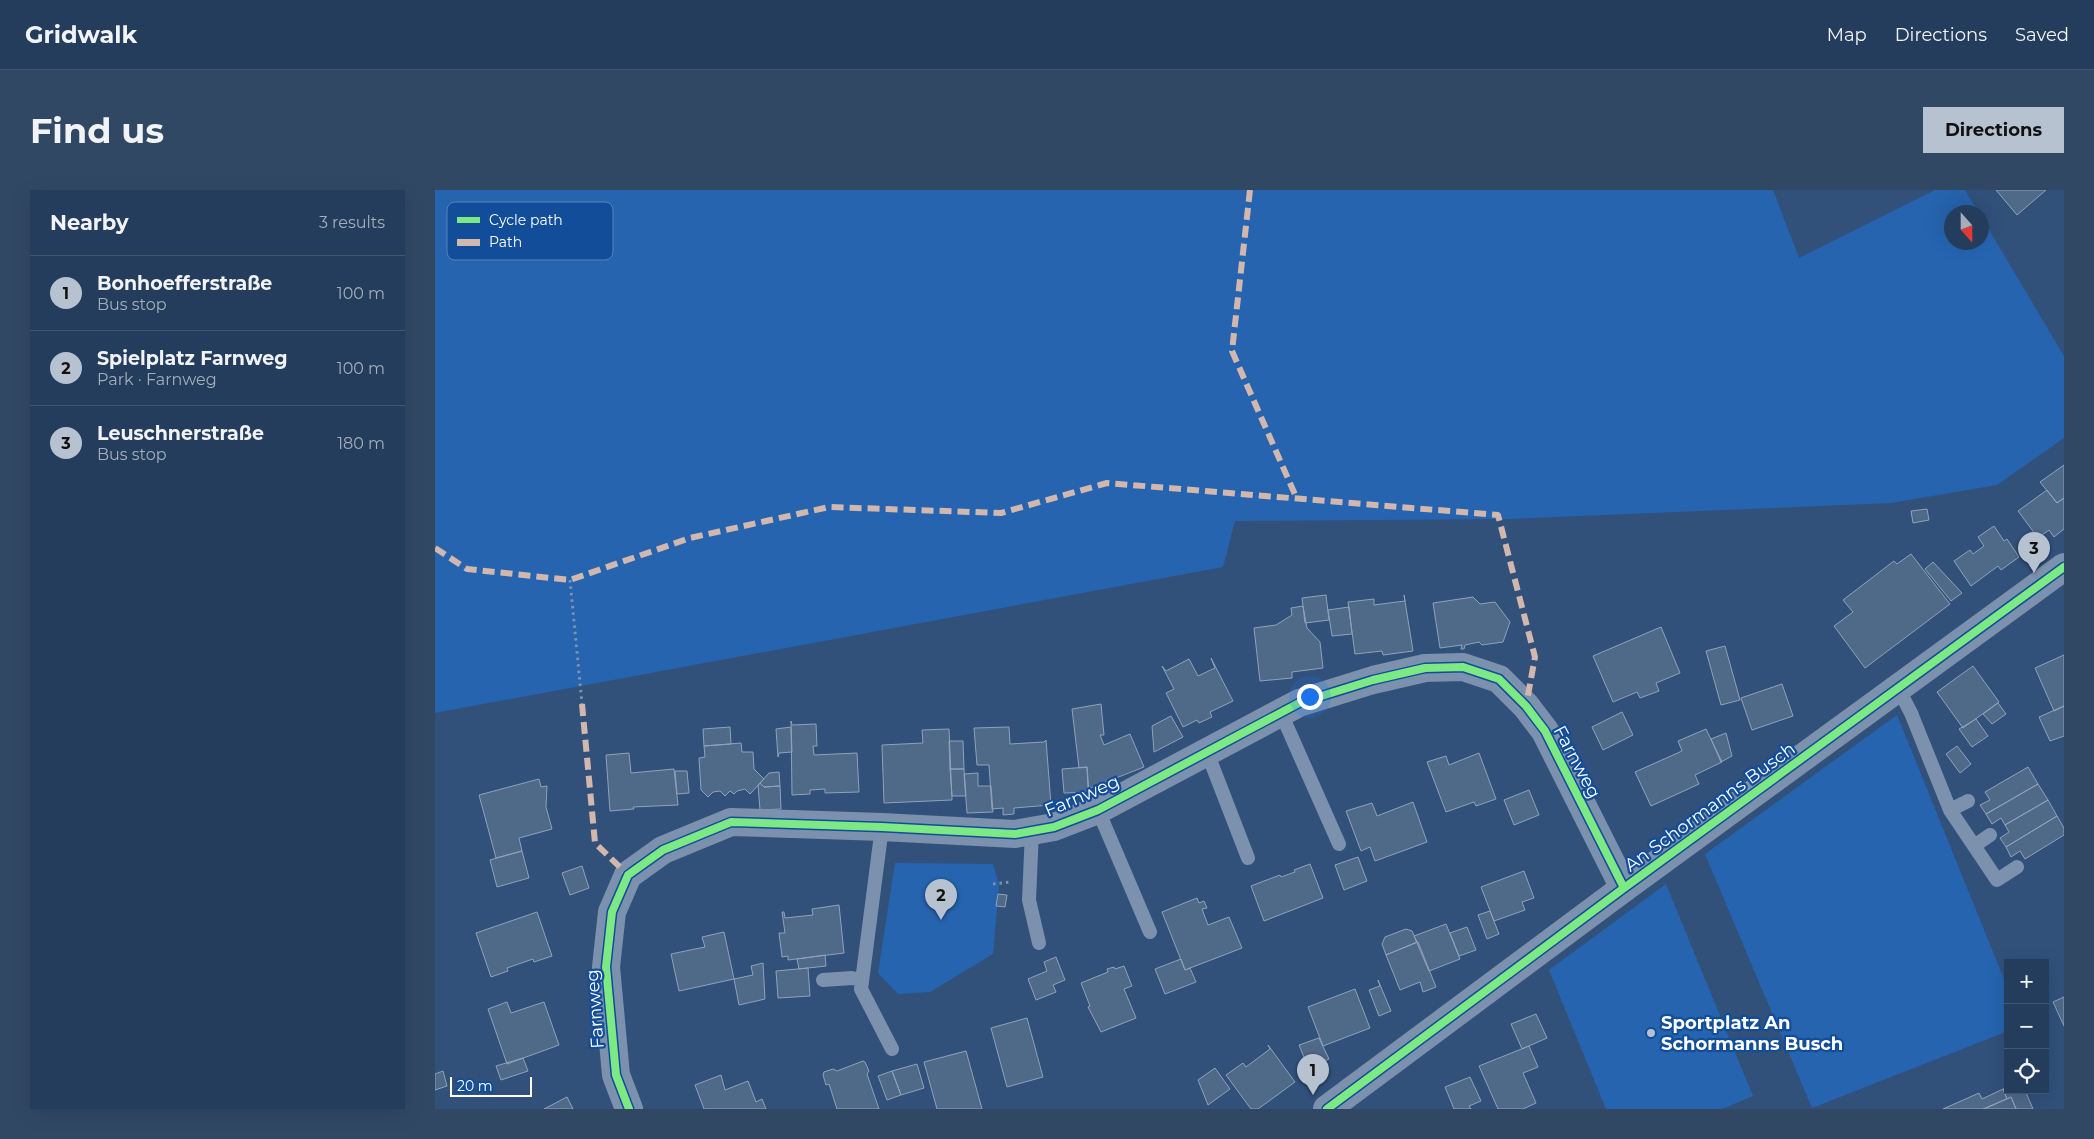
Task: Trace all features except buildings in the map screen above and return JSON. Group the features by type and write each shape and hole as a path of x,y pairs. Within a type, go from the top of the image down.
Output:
{"street":[{"name":"An Schormanns Busch","path":"1327,1109 1624,888 2064,567"},
{"name":"Farnweg","path":"629,1109 616,1074 606,967 612,912 628,875 663,850 731,822 1015,834 1054,827 1098,810 1299,703 1373,680 1425,668 1463,667 1499,679 1526,706 1545,731 1624,888"}],"lane":[{"path":"1898,688 1911,713 1950,810 1997,880 2017,867"},
{"path":"1281,713 1339,844"},
{"path":"1207,752 1248,858"},
{"path":"1950,810 1968,801"},
{"path":"1098,810 1150,932"},
{"path":"882,827 861,989 892,1049"},
{"path":"1032,831 1029,900 1039,943"},
{"path":"1975,846 1990,835"},
{"path":"823,980 852,978 862,980"}],"path":[{"path":"570,580 582,704"}],"shaded area":[{"path":"435,190 1773,190 1799,258 1935,190 1965,190 1974,205 1944,205 1944,250 1989,250 1989,230 2064,356 2064,438 1997,485 1891,503 1509,519 1235,521 1223,567 435,713"},
{"path":"1897,715 2004,979 2004,1033 1812,1108 1705,854"},
{"path":"895,863 993,864 999,885 993,954 930,992 898,994 878,973"},
{"name":"Sportplatz An Schormanns Busch","path":"1666,884 1753,1096 1722,1109 1606,1109 1549,970"}],"marked path":[{"path":"1250,190 1232,351 1297,499"},
{"path":"435,548 467,569 570,580 690,538 829,507 1001,513 1107,483 1498,515 1535,657 1526,706"},
{"path":"582,704 595,843 628,875"}],"cycle path":[{"path":"1327,1109 1624,888 2064,567"},
{"path":"629,1109 616,1075 606,967 612,912 628,875 663,850 731,822 1015,834 1054,827 1098,810 1299,703 1373,680 1425,668 1463,667 1499,679 1526,706 1545,731 1624,888"}],"place":[{"name":"Leuschnerstraße","path":"2034,573"},
{"name":"Spielplatz Farnweg","path":"941,920"},
{"name":"Sportplatz An Schormanns Busch","path":"1651,1033"},
{"name":"Bonhoefferstraße","path":"1313,1095"}]}
